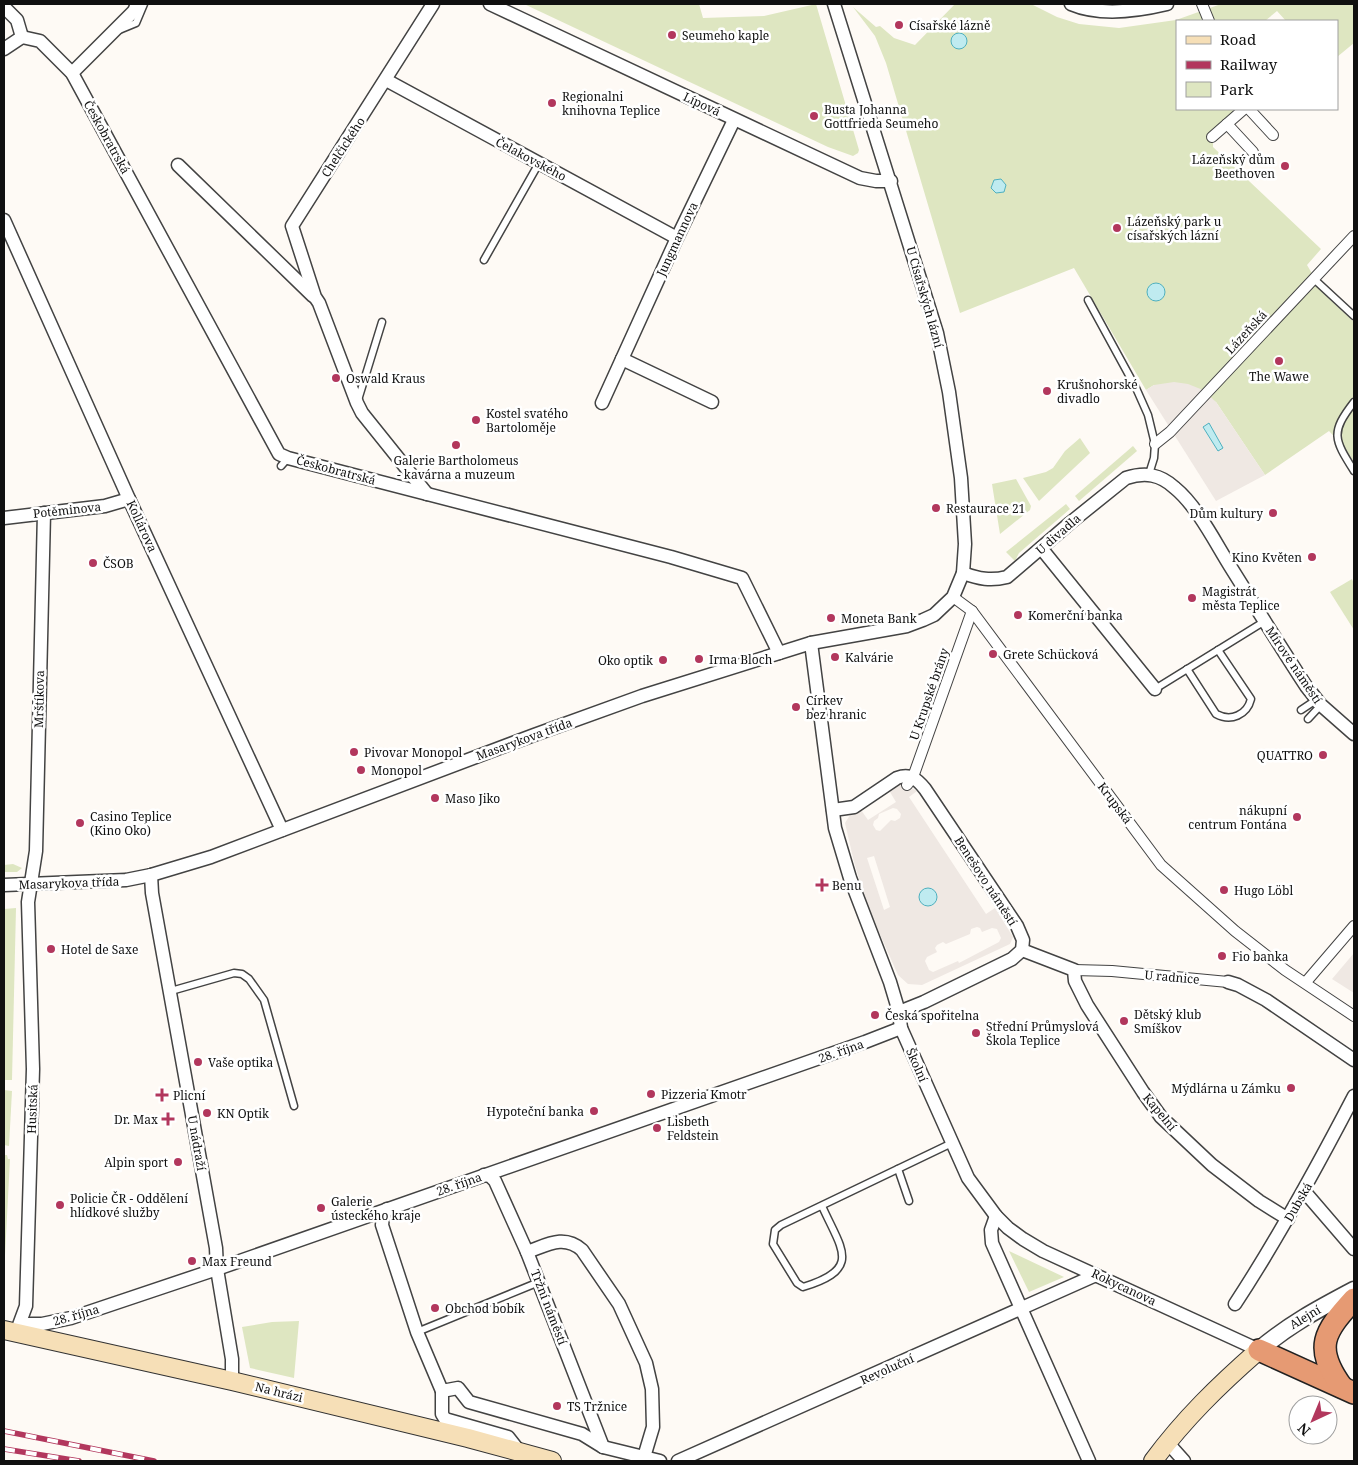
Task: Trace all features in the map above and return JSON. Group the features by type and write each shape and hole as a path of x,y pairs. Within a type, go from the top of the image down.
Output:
{"highway":[{"path":"1348,1390 1328,1365 1326,1338 1328,1330 1336,1318 1354,1299"},
{"path":"1259,1350 1348,1390"}],"main road":[{"name":"Na hrázi","path":"10,1332 232,1381 552,1461"},
{"path":"1153,1461 1167,1442 1214,1389 1259,1350"}],"street":[{"path":"72,73 134,11 137,4"},
{"name":"Chelčického","path":"315,298 292,226 434,4"},
{"name":"Lípová","path":"490,4 860,178 876,182 891,181"},
{"name":"U Císařských lázní","path":"834,4 891,181 937,333 950,392 961,478 965,544 964,573 952,597"},
{"path":"1071,4 1100,11 1154,7 1167,4"},
{"path":"1202,4 1209,20"},
{"path":"4,7 17,20 22,37 4,49"},
{"name":"Českobratrská","path":"22,37 40,41 72,73 284,462 427,494 671,557 742,578 779,653"},
{"name":"Čelakovského","path":"386,80 677,238"},
{"path":"1212,138 1243,110"},
{"path":"1250,110 1273,135"},
{"name":"Jungmannova","path":"602,403 677,238 734,120"},
{"path":"1227,124 1253,152"},
{"name":"Chelčického","path":"178,166 319,303 362,413 427,494"},
{"name":"Kollárova","path":"4,220 129,499 282,830"},
{"name":"Lázeňská","path":"1155,444 1170,432 1354,236"},
{"path":"622,359 712,402"},
{"name":"U divadla","path":"964,573 986,580 1007,577 1126,478 1149,474"},
{"name":"Mírové náměstí","path":"1149,474 1160,478 1175,488 1200,517 1264,622 1318,703 1354,734"},
{"name":"Potěminova","path":"4,518 105,506 129,499"},
{"name":"Mrštíkova","path":"30,884 36,851 44,513"},
{"path":"1041,548 1154,689"},
{"name":"Masarykova třída","path":"4,885 110,882 151,875 211,857 633,699 811,643 907,626 934,615 952,597"},
{"name":"Krupská","path":"952,597 972,610 1161,865 1235,930 1285,970 1306,982 1354,1016"},
{"name":"U Krupské brány","path":"910,781 972,610"},
{"name":"Školní","path":"811,643 832,810 835,828 850,878 890,982 899,1012 901,1028 968,1178 996,1216"},
{"path":"832,810 854,807 904,775 910,781"},
{"name":"Benešovo náměstí","path":"910,781 925,789 1017,926 1022,940 1022,950"},
{"name":"U nádraží","path":"151,875 152,893 216,1248 217,1268 232,1359 232,1381"},
{"name":"Husitská","path":"10,1332 26,1306 33,1069 28,902 30,884"},
{"path":"1306,982 1354,926"},
{"path":"899,1012 924,1002 1012,959 1022,950 1074,970"},
{"name":"U radnice","path":"1074,970 1112,971 1228,982 1238,985 1266,1000 1354,1060"},
{"name":"Kapelní","path":"1074,970 1075,981 1087,1005 1161,1117 1212,1165 1259,1201 1288,1219"},
{"name":"28. října","path":"10,1332 28,1324 42,1324 71,1318 901,1028"},
{"name":"Dubská","path":"1235,1304 1288,1219 1354,1096"},
{"name":"Tržní náměstí","path":"484,1175 490,1176 495,1182 527,1252 603,1447"},
{"path":"1304,1191 1354,1249"},
{"path":"387,1209 383,1216 382,1225 417,1332 442,1391 442,1414 445,1419 508,1437 519,1452"},
{"path":"996,1216 991,1230 992,1242 1089,1461"},
{"name":"Rokycanova","path":"996,1216 1023,1240 1044,1251 1259,1350"},
{"path":"527,1252 561,1241 574,1243 582,1250 619,1304 646,1363 652,1389 653,1427 644,1457"},
{"name":"Revoluční","path":"678,1461 1096,1275"},
{"name":"Alejní","path":"1259,1350 1282,1331 1306,1315 1354,1290"},
{"path":"442,1391 458,1388 469,1402 582,1434 603,1447 660,1461"},
{"path":"1167,1442 1184,1461"}],"lane":[{"path":"113,32 128,28 136,23 144,4"},
{"path":"484,260 539,163"},
{"path":"1314,279 1354,316"},
{"path":"1088,300 1136,388 1148,415 1155,444 1154,458 1149,474"},
{"path":"357,403 382,322"},
{"path":"1354,402 1341,420 1336,434 1340,448 1354,471"},
{"path":"1154,689 1264,622"},
{"path":"1187,669 1216,714 1223,718 1230,718 1241,713 1249,707 1251,699 1218,650"},
{"path":"1301,710 1318,703"},
{"path":"1308,719 1318,703"},
{"path":"171,991 234,973 242,974 249,979 264,1000 294,1106"},
{"path":"822,1206 843,1252 843,1262 838,1271 814,1284 803,1287 797,1283 773,1244 775,1230 781,1225 952,1143"},
{"path":"898,1169 910,1201"},
{"path":"417,1332 539,1282"}],"green space":[{"path":"524,4 699,4 703,18 764,16 816,4 859,150 858,153 853,156 828,147"},
{"name":"Lázeňský park u císařských lázní","path":"955,4 1031,4 1057,17 1079,24 1119,28 1176,20 1176,110 1237,110 1213,131 1213,147 1321,249 1307,265 1324,294 1354,322 1354,462 1345,448 1329,431 1265,475 1216,402 1154,385 1146,390 1074,268 960,313 886,63 875,36 853,7 876,27 880,26 894,38 915,45"},
{"name":"Lázeňský park u císařských lázní","path":"1221,4 1354,4 1354,43 1338,56 1338,20 1285,20 1277,11 1266,20 1176,20"},
{"path":"1080,438 1090,453 1039,501 1023,478 1046,472 1053,468 1065,451"},
{"path":"1133,446 1137,451 1079,501 1075,496"},
{"path":"1016,479 1031,506 1030,510 1000,534 992,484"},
{"path":"1066,504 1070,509 1019,553 1015,561 1006,552"},
{"path":"1352,579 1354,584 1354,630 1330,592"},
{"path":"13,864 22,868 17,872 4,872 4,865"},
{"path":"16,908 12,1080 4,1080 4,909"},
{"path":"4,1090 12,1091 9,1146 4,1145"},
{"path":"4,1155 7,1155 8,1159 10,1159 4,1275"},
{"path":"1009,1251 1064,1277 1029,1292"},
{"path":"299,1321 294,1378 250,1368 242,1327 272,1322"}],"shaded area":[{"path":"1174,382 1188,384 1203,390 1216,402 1265,475 1216,501 1146,390 1154,385"},
{"path":"900,785 907,785 917,791 909,797 986,914 995,908 1013,937 1010,944 922,985 908,984 898,975 867,905 845,823 850,815 861,810 868,820 896,802 890,792","holes":["893,808 897,809 901,814 900,818 895,821 891,820 880,831 876,830 873,825 879,814","874,856 890,907 884,910 867,858","977,927 982,932 992,928 997,929 1001,938 999,942 959,963 958,961 933,972 929,970 925,961 927,957 937,952 935,948 937,945 943,942 946,944 970,934 971,929"]},
{"path":"1354,953 1354,993 1332,979"}],"water":[{"path":"959,33 965,35 967,41 965,47 959,49 953,47 951,41 953,35"},
{"path":"1001,179 1006,185 1004,192 996,193 991,188 994,180"},
{"path":"1156,283 1162,286 1165,292 1162,298 1156,301 1150,298 1147,292 1150,286"},
{"path":"1209,423 1223,448 1218,451 1203,427"},
{"path":"924,888 932,888 937,893 935,904 924,906 919,901 919,893"}],"railway":[{"path":"4,1431 154,1461"},
{"path":"4,1449 79,1461"}],"place":[{"name":"Císařské lázně","path":"899,25"},
{"name":"Seumeho kaple","path":"672,35"},
{"name":"Regionalni knihovna Teplice","path":"552,103"},
{"name":"Busta Johanna Gottfrieda Seumeho","path":"814,116"},
{"name":"Lázeňský dům Beethoven","path":"1285,166"},
{"name":"Lázeňský park u císařských lázní","path":"1117,228"},
{"name":"The Wawe","path":"1279,361"},
{"name":"Oswald Kraus","path":"336,378"},
{"name":"Krušnohorské divadlo","path":"1047,391"},
{"name":"Kostel svatého Bartoloměje","path":"476,420"},
{"name":"Galerie Bartholomeus - kavárna a muzeum","path":"456,445"},
{"name":"Restaurace 21","path":"936,508"},
{"name":"Dům kultury","path":"1273,513"},
{"name":"Kino Květen","path":"1312,557"},
{"name":"ČSOB","path":"93,563"},
{"name":"Magistrát města Teplice","path":"1192,598"},
{"name":"Komerční banka","path":"1018,615"},
{"name":"Moneta Bank","path":"831,618"},
{"name":"Grete Schücková","path":"993,654"},
{"name":"Kalvárie","path":"835,657"},
{"name":"Irma Bloch","path":"699,659"},
{"name":"Oko optik","path":"663,660"},
{"name":"Církev bez hranic","path":"796,707"},
{"name":"Pivovar Monopol","path":"354,752"},
{"name":"QUATTRO","path":"1323,755"},
{"name":"Monopol","path":"361,770"},
{"name":"Maso Jiko","path":"435,798"},
{"name":"nákupní centrum Fontána","path":"1297,817"},
{"name":"Casino Teplice (Kino Oko)","path":"80,823"},
{"name":"Benu","path":"822,885"},
{"name":"Hugo Löbl","path":"1224,890"},
{"name":"Hotel de Saxe","path":"51,949"},
{"name":"Fio banka","path":"1222,956"},
{"name":"Česká spořitelna","path":"875,1015"},
{"name":"Dětský klub Smíškov","path":"1124,1021"},
{"name":"Střední Průmyslová Škola Teplice","path":"976,1033"},
{"name":"Vaše optika","path":"198,1062"},
{"name":"Mýdlárna u Zámku","path":"1291,1088"},
{"name":"Pizzeria Kmotr","path":"651,1094"},
{"name":"Plicní","path":"162,1095"},
{"name":"Hypoteční banka","path":"594,1111"},
{"name":"KN Optik","path":"207,1113"},
{"name":"Dr. Max","path":"168,1119"},
{"name":"Lisbeth Feldstein","path":"657,1128"},
{"name":"Alpin sport","path":"178,1162"},
{"name":"Policie ČR - Oddělení hlídkové služby","path":"60,1205"},
{"name":"Galerie ústeckého kraje","path":"321,1208"},
{"name":"Max Freund","path":"192,1261"},
{"name":"Obchod bobík","path":"435,1308"},
{"name":"TS Tržnice","path":"557,1406"}]}
